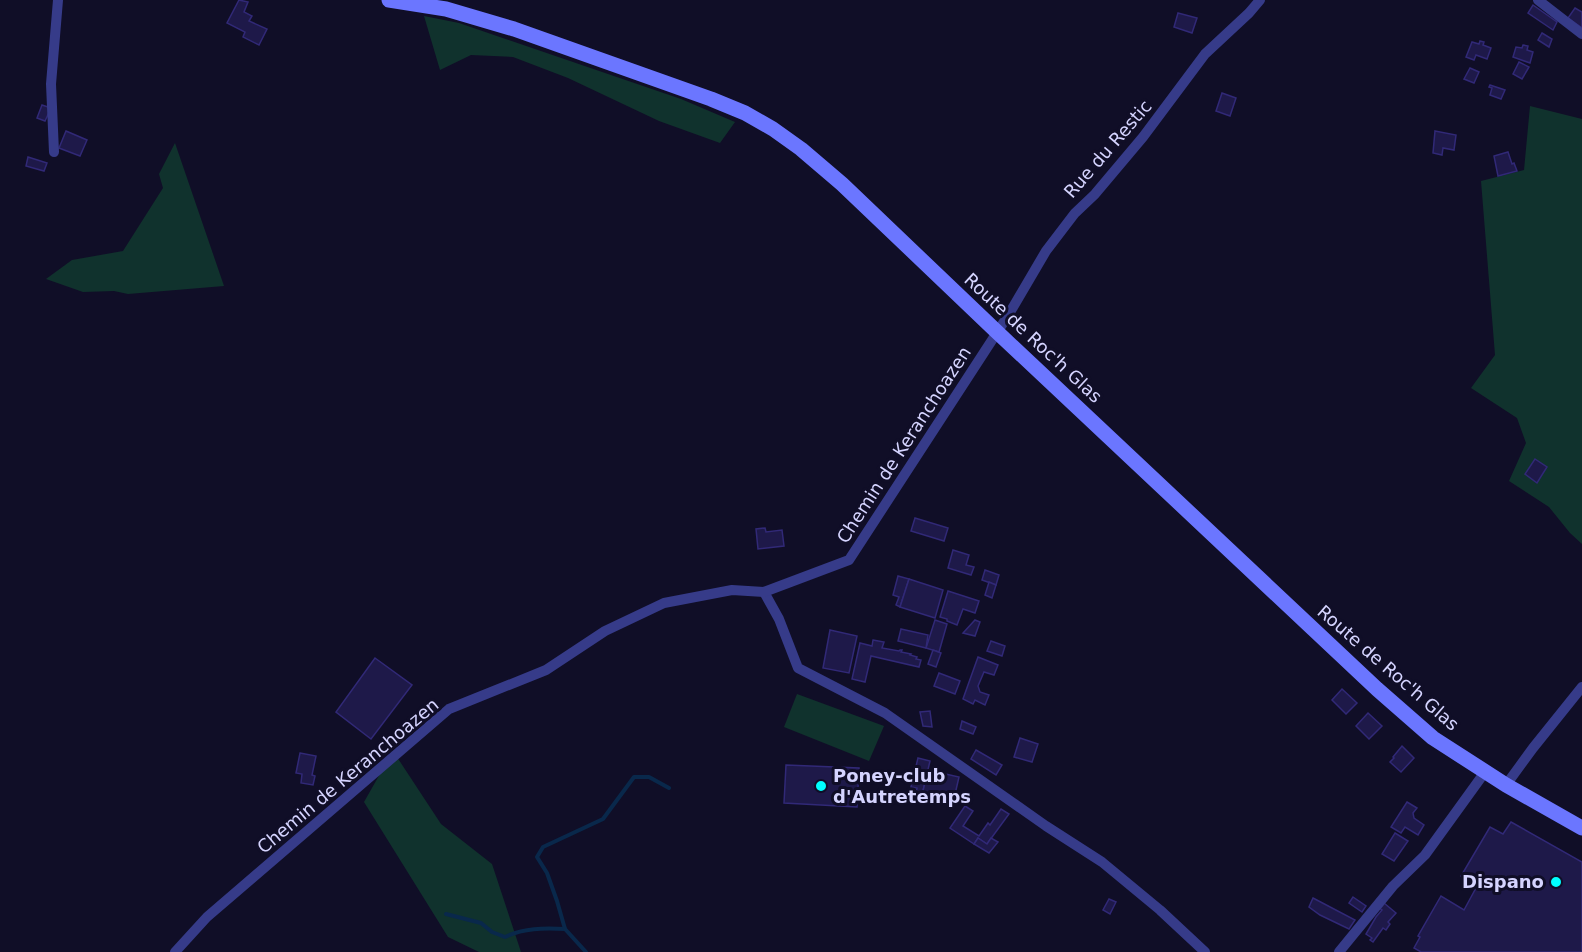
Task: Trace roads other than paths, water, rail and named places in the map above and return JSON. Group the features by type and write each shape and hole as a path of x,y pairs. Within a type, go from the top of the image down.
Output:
{"street":[{"path":"54,152 51,84 58,0"},
{"name":"Route de Roc'h Glas","path":"389,0 437,7 502,25 689,91 745,113 773,129 842,184 1377,689 1433,738 1506,785 1582,828"},
{"name":"Rue du Restic","path":"996,331 1009,314 1046,251 1074,213 1095,194 1136,146 1205,54 1250,13 1260,0"},
{"path":"1538,0 1582,34"},
{"name":"Chemin de Keranchoazen","path":"176,952 207,917 449,710 546,670 604,631 664,603 732,590 764,592 849,560 996,331"},
{"path":"764,592 779,619 798,668 885,713 1046,826 1102,862 1160,910 1205,952"},
{"path":"1506,785 1582,687"},
{"path":"1339,952 1393,886 1425,855 1485,772"}],"waterway":[{"path":"586,952 565,929 547,873 537,857 543,847 603,819 634,777 649,777 669,788"},
{"path":"446,914 481,923 492,932 505,937 534,929 565,929"}],"place":[{"name":"Poney-club d'Autretemps","path":"821,786"},
{"name":"Dispano","path":"1556,882"}]}
